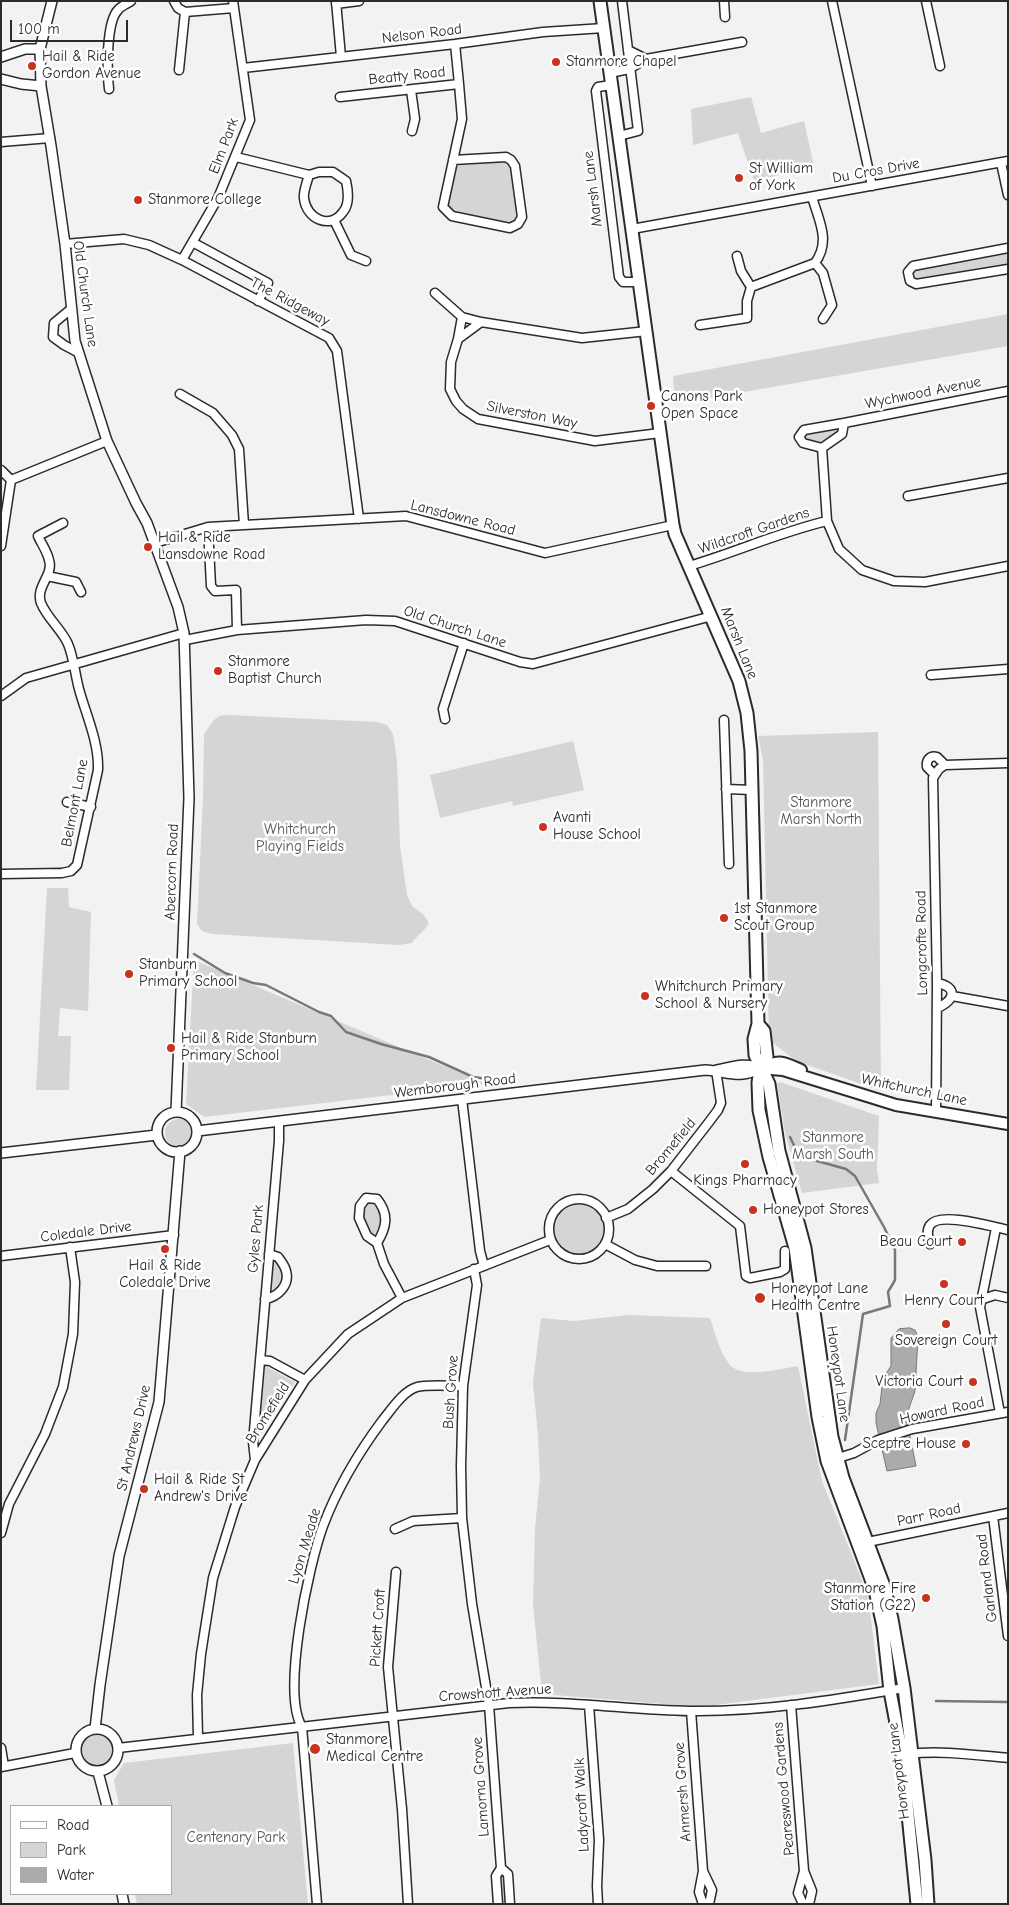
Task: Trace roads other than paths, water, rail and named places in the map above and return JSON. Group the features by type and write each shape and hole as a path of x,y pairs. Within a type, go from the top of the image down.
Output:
{"main road":[{"name":"Marsh Lane","path":"600,1 673,525 689,566 734,666 748,724 752,790 758,1024 754,1039 755,1055 760,1068"},
{"name":"Whitchurch Lane","path":"760,1068 783,1070 896,1105 1008,1124"},
{"name":"Honeypot Lane","path":"760,1068 769,1084 779,1151 805,1248 832,1437 832,1460 862,1544 883,1626 890,1691 907,1754 928,1904"},
{"name":"Honeypot Lane","path":"862,1544 886,1594 904,1688 917,1904"}],"street":[{"name":"Old Church Lane","path":"52,1 40,49 41,86 65,244 71,310 78,353 107,441 155,543 178,607 184,637 237,630 366,620 395,621 520,662 533,664 712,616"},
{"path":"109,89 107,65 113,18 118,9 131,1"},
{"path":"174,1 178,8 185,12 234,5"},
{"path":"341,57 336,3 359,1"},
{"path":"619,136 638,132 622,1"},
{"path":"724,1 725,17"},
{"path":"832,1 872,186"},
{"path":"926,1 940,66"},
{"name":"Elm Park","path":"182,260 218,198 250,120 234,5"},
{"path":"179,70 185,12"},
{"name":"Nelson Road","path":"243,68 544,32 604,28"},
{"path":"610,79 646,59 742,42"},
{"path":"455,44 459,84"},
{"path":"1,57 25,49 40,49"},
{"path":"628,50 646,59"},
{"path":"1,79 41,86"},
{"name":"Marsh Lane","path":"610,79 596,91 619,277 623,282 640,282"},
{"name":"Beatty Road","path":"340,97 459,84 463,112 453,160 444,208 452,216 510,228 518,224 522,217 515,166 512,160 506,157 453,160"},
{"path":"411,90 415,119 412,131"},
{"path":"1,142 50,138"},
{"path":"236,157 309,175 319,172 333,172 346,181 348,194 344,211 334,220 327,222 316,220 308,209 304,198 309,175"},
{"path":"1004,162 1008,195"},
{"name":"Du Cros Drive","path":"632,229 1004,162"},
{"path":"751,286 815,263 822,254 824,242 812,197"},
{"path":"334,220 351,255 366,261"},
{"name":"The Ridgeway","path":"65,244 124,239 149,245 182,260 328,338 337,351 359,519"},
{"path":"194,242 268,283 258,301"},
{"path":"1008,248 913,266 908,272 910,281 916,284 1008,270"},
{"path":"700,325 747,318 747,301 751,286 741,271 736,256"},
{"path":"815,263 823,274 832,305 823,319"},
{"path":"435,293 462,317 481,322 582,338 647,331"},
{"path":"71,310 54,323 54,337 78,353"},
{"name":"Silverston Way","path":"462,317 451,362 450,390 463,410 478,419 595,441 660,433"},
{"path":"458,339 481,322"},
{"name":"Wychwood Avenue","path":"822,448 803,443 799,436 804,430 1008,391"},
{"path":"180,394 213,413 232,435 239,449 244,525"},
{"path":"844,423 842,434 822,448 827,521 839,549 862,570 894,581 925,582 1008,566"},
{"path":"11,480 107,441"},
{"path":"1,470 11,480"},
{"path":"908,496 1008,478"},
{"path":"1,546 11,480"},
{"name":"Lansdowne Road","path":"155,543 208,527 406,516 545,553 673,525"},
{"name":"Wildcroft Gardens","path":"689,566 744,549 798,528 827,521"},
{"name":"Belmont Lane","path":"1,874 62,873 71,871 77,865 98,770 99,755 76,676 75,664 68,644 41,603 40,591 47,576 50,561 38,536 63,523"},
{"path":"208,527 211,586 215,591 236,590 237,630"},
{"path":"47,576 76,582 81,592"},
{"path":"1,696 26,678 184,637"},
{"name":"Abercorn Road","path":"176,1112 189,798 184,637"},
{"path":"445,719 443,709 464,643"},
{"path":"931,675 1008,670"},
{"path":"724,720 729,864"},
{"name":"Longcrofte Road","path":"936,1112 937,983 934,774 927,767 926,763 930,757 937,757 945,765"},
{"path":"934,774 945,765 1008,763"},
{"path":"726,789 752,790"},
{"path":"67,802 91,807"},
{"path":"937,983 946,984 952,996 948,1004 937,1008"},
{"path":"952,996 1008,1006"},
{"name":"Wemborough Road","path":"198,1131 716,1070 743,1065 752,1065 760,1068"},
{"name":"Bromefield","path":"606,1218 628,1208 653,1190 671,1171 718,1110 721,1098 716,1070"},
{"path":"462,1099 480,1251 484,1266"},
{"path":"176,1112 188,1115 193,1119 198,1131 194,1144 189,1148 171,1151 162,1144 158,1136 160,1122 164,1117 176,1112"},
{"name":"Gyles Park","path":"255,1460 253,1442 279,1141 279,1121"},
{"path":"1,1154 158,1136"},
{"name":"St Andrews Drive","path":"95,1729 119,1556 159,1402 180,1151"},
{"path":"671,1171 740,1226 746,1276 750,1278 780,1272 785,1269 785,1251"},
{"path":"376,1243 382,1234 385,1209 377,1199 366,1198 360,1206 359,1218 367,1236 376,1243 384,1264 402,1298"},
{"path":"570,1200 583,1200 596,1204 604,1212 609,1228 608,1236 605,1244 588,1257 579,1259 565,1256 555,1248 550,1240 550,1218 558,1206 570,1200"},
{"path":"930,1244 928,1233 930,1225 935,1221 965,1221 1008,1230"},
{"path":"996,1228 980,1307 1004,1412"},
{"name":"Coledale Drive","path":"1,1256 174,1235"},
{"name":"Bromefield","path":"198,1738 197,1695 201,1654 213,1578 235,1507 255,1460 305,1380 348,1334 402,1298 550,1240"},
{"path":"605,1244 635,1260 657,1266 706,1266"},
{"path":"1,1532 9,1504 45,1434 63,1387 73,1334 75,1282 70,1248"},
{"path":"265,1299 274,1298 284,1288 286,1272 278,1257 269,1254"},
{"name":"Bush Grove","path":"474,1269 477,1286 463,1386 462,1518 472,1604 489,1705"},
{"path":"983,1298 995,1295 1008,1298"},
{"path":"260,1360 270,1361 305,1380"},
{"name":"Lyon Meade","path":"317,1904 302,1727 298,1720 294,1676 303,1600 323,1526 349,1471 397,1401 417,1387 463,1386"},
{"name":"Howard Road","path":"832,1460 854,1453 878,1440 912,1428 1004,1412"},
{"name":"Parr Road","path":"862,1544 1008,1513"},
{"name":"Garland Road","path":"993,1516 1008,1636"},
{"path":"395,1529 414,1521 462,1518"},
{"name":"Pickett Croft","path":"396,1572 388,1667 394,1716 408,1904"},
{"name":"Crowshott Avenue","path":"118,1748 489,1705 540,1702 691,1711 791,1705 904,1688"},
{"name":"Lamorna Grove","path":"489,1705 501,1868 496,1876 498,1904"},
{"name":"Ladycroft Walk","path":"589,1705 599,1840 598,1904"},
{"name":"Peareswood Gardens","path":"791,1705 804,1871 812,1891 810,1904"},
{"name":"Anmersh Grove","path":"691,1711 703,1871 699,1892 703,1904"},
{"path":"95,1729 111,1734 118,1748 117,1757 113,1764 98,1772 83,1766 75,1754 76,1744 80,1736 87,1731 95,1729"},
{"path":"1,1748 2,1766 75,1754"},
{"path":"907,1754 946,1753 1008,1758"},
{"path":"98,1772 107,1805"},
{"name":"Lamorna Grove","path":"501,1868 508,1874 510,1904"},
{"name":"Anmersh Grove","path":"703,1871 712,1890 709,1904"},
{"name":"Peareswood Gardens","path":"803,1904 798,1893 804,1871"}],"water":[{"path":"910,1328 915,1330 918,1337 915,1391 906,1417 916,1466 887,1471 876,1423 876,1413 880,1404 883,1378 891,1366 891,1338 899,1329"}],"waterway":[{"path":"194,954 225,973 253,983 266,985 319,1012 331,1016 346,1032 429,1057 473,1077 496,1080"},
{"path":"790,1137 799,1156 846,1169 855,1176 895,1250 895,1280 888,1292 890,1306 863,1314 845,1440"},
{"path":"936,1701 1008,1702"}],"place":[{"name":"Stanmore Chapel","path":"556,62"},
{"name":"Hail & Ride Gordon Avenue","path":"32,66"},
{"name":"St William of York","path":"739,178"},
{"name":"Stanmore College","path":"138,200"},
{"name":"Canons Park Open Space","path":"651,406"},
{"name":"Hail & Ride Lansdowne Road","path":"148,547"},
{"name":"Stanmore Baptist Church","path":"218,671"},
{"name":"Avanti House School","path":"543,827"},
{"name":"1st Stanmore Scout Group","path":"724,918"},
{"name":"Stanburn Primary School","path":"129,974"},
{"name":"Whitchurch Primary School & Nursery","path":"645,996"},
{"name":"Hail & Ride Stanburn Primary School","path":"171,1048"},
{"name":"Kings Pharmacy","path":"745,1164"},
{"name":"Honeypot Stores","path":"753,1210"},
{"name":"Beau Court","path":"962,1242"},
{"name":"Hail & Ride Coledale Drive","path":"165,1249"},
{"name":"Henry Court","path":"944,1284"},
{"name":"Honeypot Lane Health Centre","path":"760,1298"},
{"name":"Sovereign Court","path":"946,1324"},
{"name":"Victoria Court","path":"973,1382"},
{"name":"Sceptre House","path":"966,1444"},
{"name":"Hail & Ride St Andrew's Drive","path":"144,1489"},
{"name":"Stanmore Fire Station (G22)","path":"926,1598"},
{"name":"Stanmore Medical Centre","path":"315,1749"}],"park label":[{"name":"Stanmore Marsh North","path":"821,812"},
{"name":"Whitchurch Playing Fields","path":"300,838"},
{"name":"Stanmore Marsh South","path":"833,1146"},
{"name":"Centenary Park","path":"236,1838"}]}
